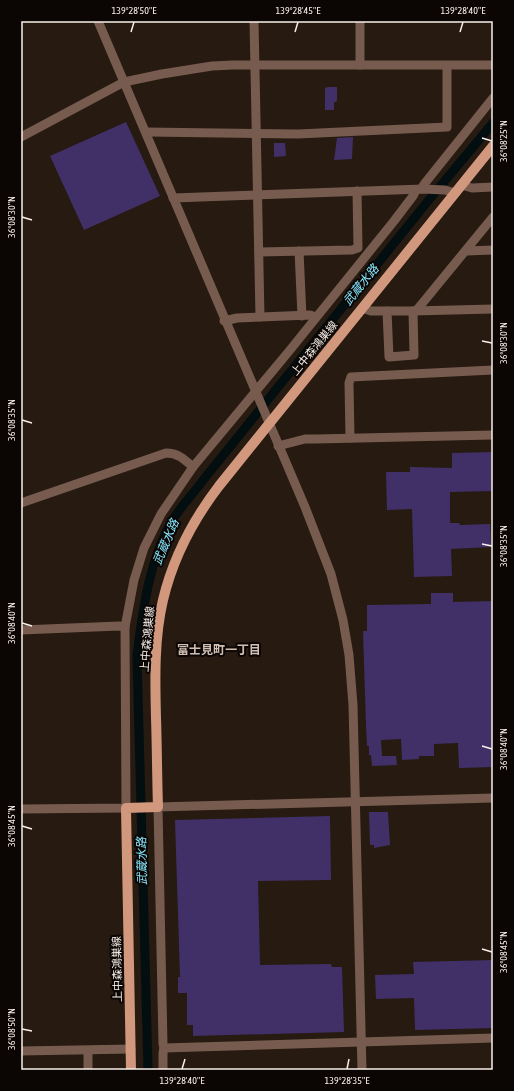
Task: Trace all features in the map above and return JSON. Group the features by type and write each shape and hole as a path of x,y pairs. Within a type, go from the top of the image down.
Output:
{"main road":[{"name":"上中森鴻巣線","path":"154,807 157,650 160,612 167,585 181,547 199,514 267,419 362,308 455,189 493,146"},
{"path":"129,808 154,807"},
{"name":"上中森鴻巣線","path":"129,808 132,1070"}],"street":[{"path":"98,21 324,555 331,574 343,620 349,654 353,705 362,1070"},
{"path":"254,21 260,317"},
{"path":"360,21 360,65"},
{"path":"21,137 124,82 204,67 233,65 493,65"},
{"path":"146,132 298,134 447,127 447,66"},
{"path":"21,809 129,808 125,627 134,580 144,548 161,514 193,467 257,395 316,317 493,98"},
{"path":"172,198 493,187"},
{"path":"259,252 352,250 358,248 357,191"},
{"path":"387,311 389,357 414,355 414,311 466,251 493,217"},
{"path":"466,251 493,250"},
{"path":"298,251 302,316"},
{"path":"362,308 372,311 493,309"},
{"path":"224,321 237,318 260,317 310,315 316,317"},
{"path":"350,438 348,383 351,377 493,370"},
{"path":"278,446 305,439 493,435"},
{"path":"21,503 166,454 173,453 193,467"},
{"path":"21,630 125,627"},
{"path":"163,1070 164,1048 154,807 493,798"},
{"path":"164,1048 493,1038"},
{"path":"21,1051 88,1051 131,1049"},
{"path":"88,1051 88,1070"}],"building":[{"path":"337,87 337,100 334,102 334,110 325,110 325,88"},
{"path":"126,122 160,196 84,230 50,156"},
{"path":"353,137 352,159 334,160 337,138"},
{"path":"274,143 285,143 286,156 274,157"},
{"path":"493,452 493,491 450,492 450,523 459,523 460,525 490,524 491,547 451,549 452,576 414,577 412,509 387,510 386,472 410,472 410,467 452,468 452,453"},
{"path":"431,593 453,593 453,602 493,601 493,767 459,768 458,743 434,744 434,756 419,756 419,759 402,760 401,739 381,740 382,756 396,756 397,765 372,766 371,755 369,755 369,746 367,746 363,631 367,631 367,605 431,604"},
{"path":"369,812 388,812 390,845 374,848 374,845 370,845"},
{"path":"330,816 331,880 258,881 260,965 331,964 332,967 342,967 344,1032 193,1036 193,1025 187,1025 187,993 178,993 178,977 180,977 175,820"},
{"path":"493,960 493,1028 415,1030 414,998 376,999 375,975 414,974 413,962"}],"waterway":[{"name":"武蔵水路","path":"148,1070 137,655 148,586 158,552 164,536 183,505 428,201 493,123"}],"district":[{"name":"富士見町一丁目","path":"219,650"}]}
